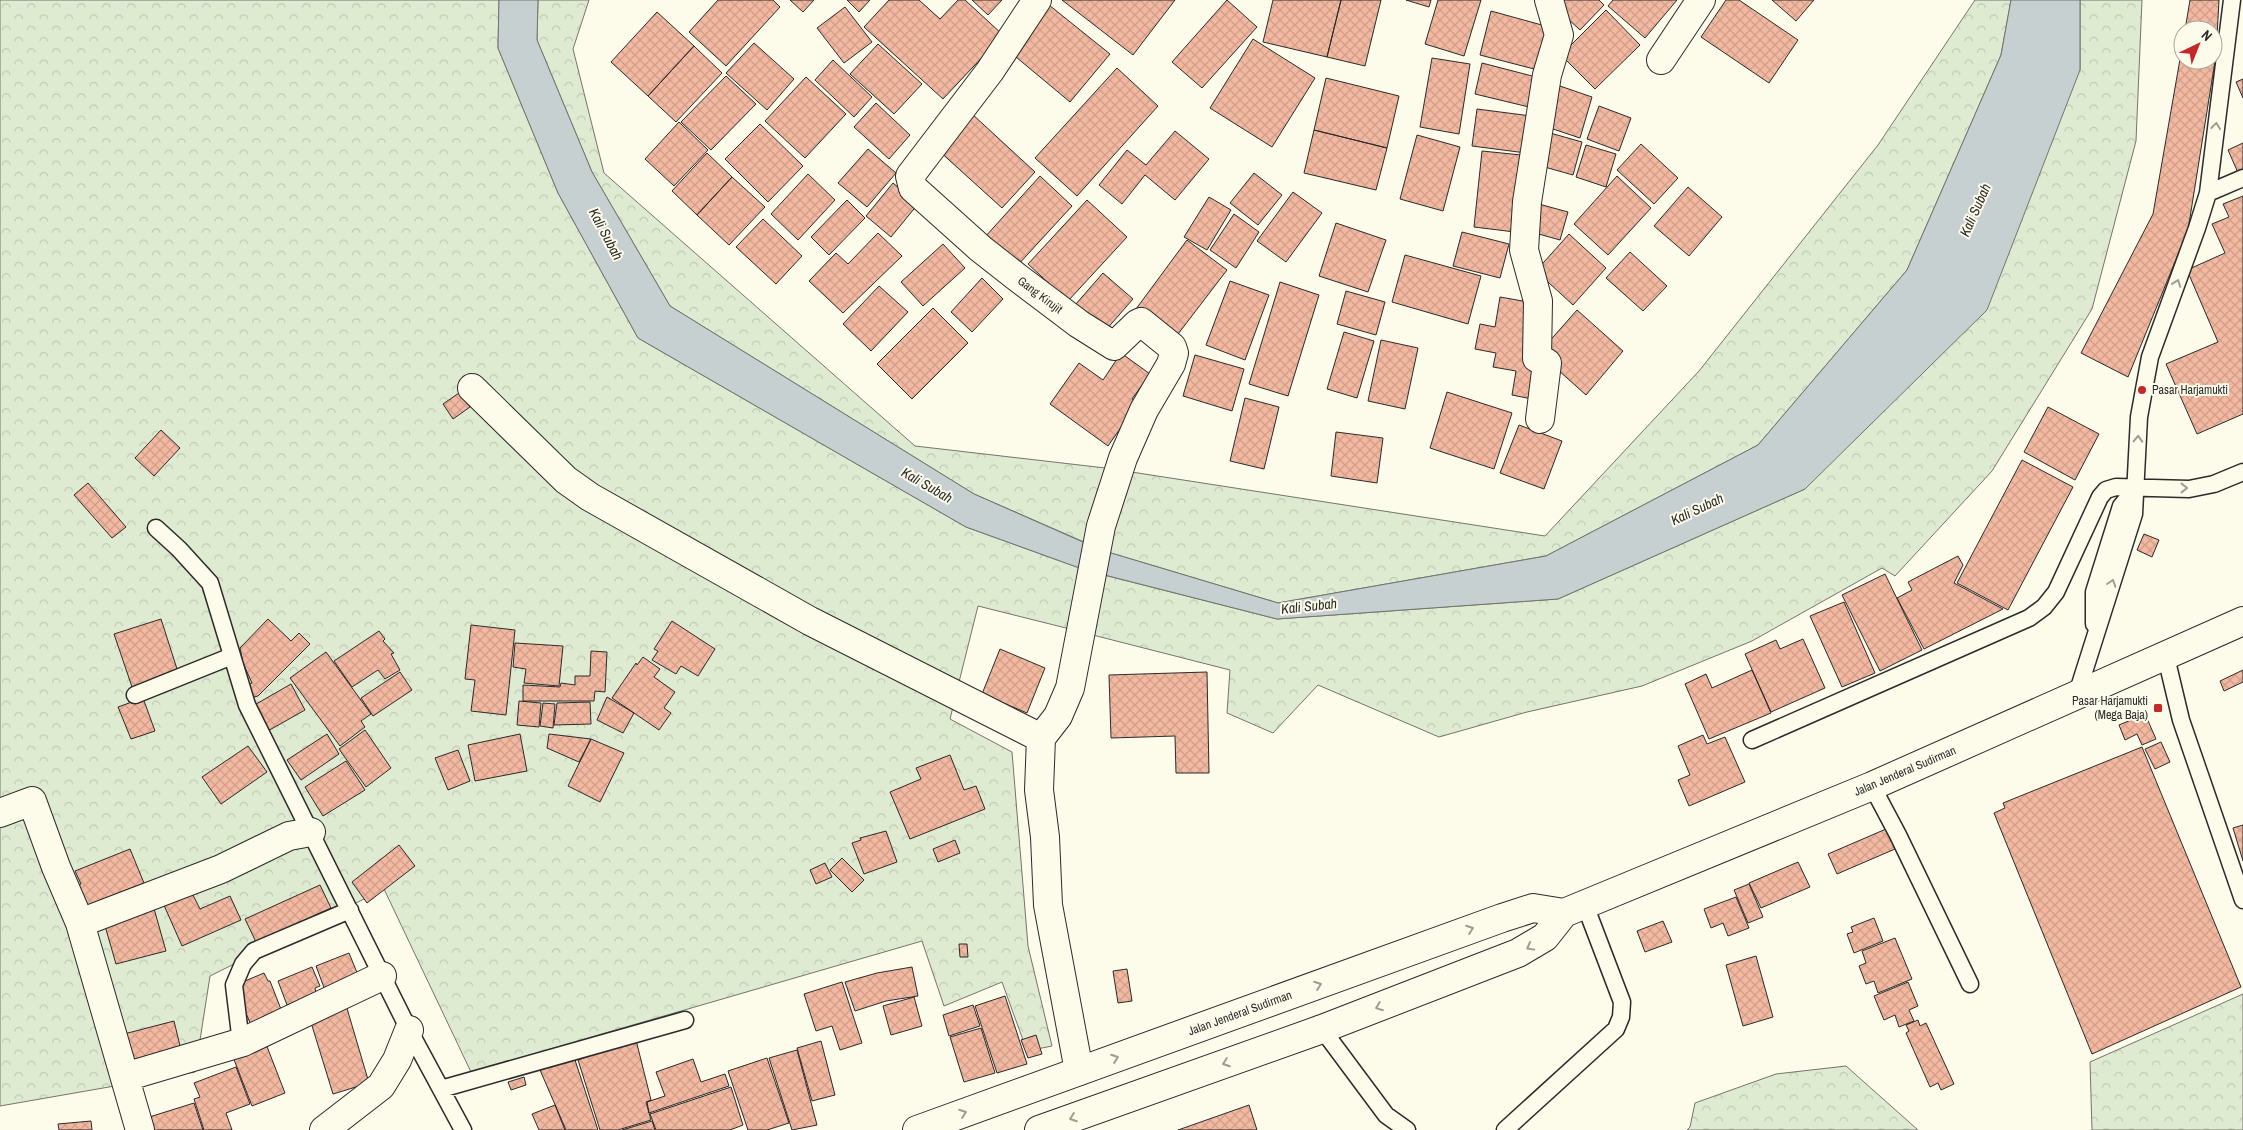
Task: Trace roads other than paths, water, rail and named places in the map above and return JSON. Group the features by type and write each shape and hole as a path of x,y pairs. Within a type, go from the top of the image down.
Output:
{"main road":[{"name":"Gang Kirujit","path":"1037,0 990,71 910,176 913,188 981,249 1079,324 1110,344 1114,346 1141,322 1172,347 1174,353 1171,364 1144,410 1127,450 1101,526 1070,688 1058,716 1042,738"},
{"path":"1540,419 1547,363 1537,358 1538,301 1524,250 1527,202 1547,76 1559,35 1549,0"},
{"path":"1661,60 1701,0"},
{"path":"472,388 566,480 590,497 810,621 1042,738 1039,790 1045,837 1048,905 1079,1071"},
{"name":"Jalan Jenderal Sudirman","path":"1039,1130 1322,1029 1518,953 1545,937 1574,909 1872,786 2166,657 2243,621"},
{"path":"0,813 32,801 56,868 80,923 140,1130"},
{"path":"80,923 221,869 289,836 310,832"},
{"name":"Jalan Jenderal Sudirman","path":"917,1130 1512,914 1533,908 1574,909"},
{"path":"125,1077 241,1042 382,976"},
{"path":"324,1130 381,1086 397,1060 409,1030"}],"lane":[{"path":"2076,696 2094,638 2094,592 2121,506 2136,488 2139,417 2150,357 2208,193 2232,0"},
{"path":"2208,193 2243,178"},
{"path":"1752,740 2029,618 2044,607 2056,592 2100,497 2106,490 2116,487 2189,489 2214,484 2243,472"},
{"path":"156,528 180,549 210,583 247,705 409,1030 463,1130"},
{"path":"135,695 232,656"},
{"path":"2166,657 2181,720 2243,900"},
{"path":"1872,786 1898,834 1970,984"},
{"path":"1505,1130 1616,1029 1621,1017 1622,1002 1574,909"},
{"path":"241,1042 234,985 243,964 254,951 350,910"},
{"path":"441,1089 685,1020"},
{"path":"1322,1029 1386,1115 1408,1130"}],"water":[{"name":"Kali Subah","path":"499,0 538,0 537,40 592,172 670,306 974,494 1101,550 1278,603 1546,556 1758,445 1907,270 2001,55 2011,0 2080,0 2080,70 1987,310 1805,489 1558,599 1277,619 1085,570 966,527 638,338 558,193 498,48"}],"place":[{"name":"Pasar Harjamukti","path":"2142,390"},
{"name":"Pasar Harjamukti (Mega Baja)","path":"2158,708"}]}
